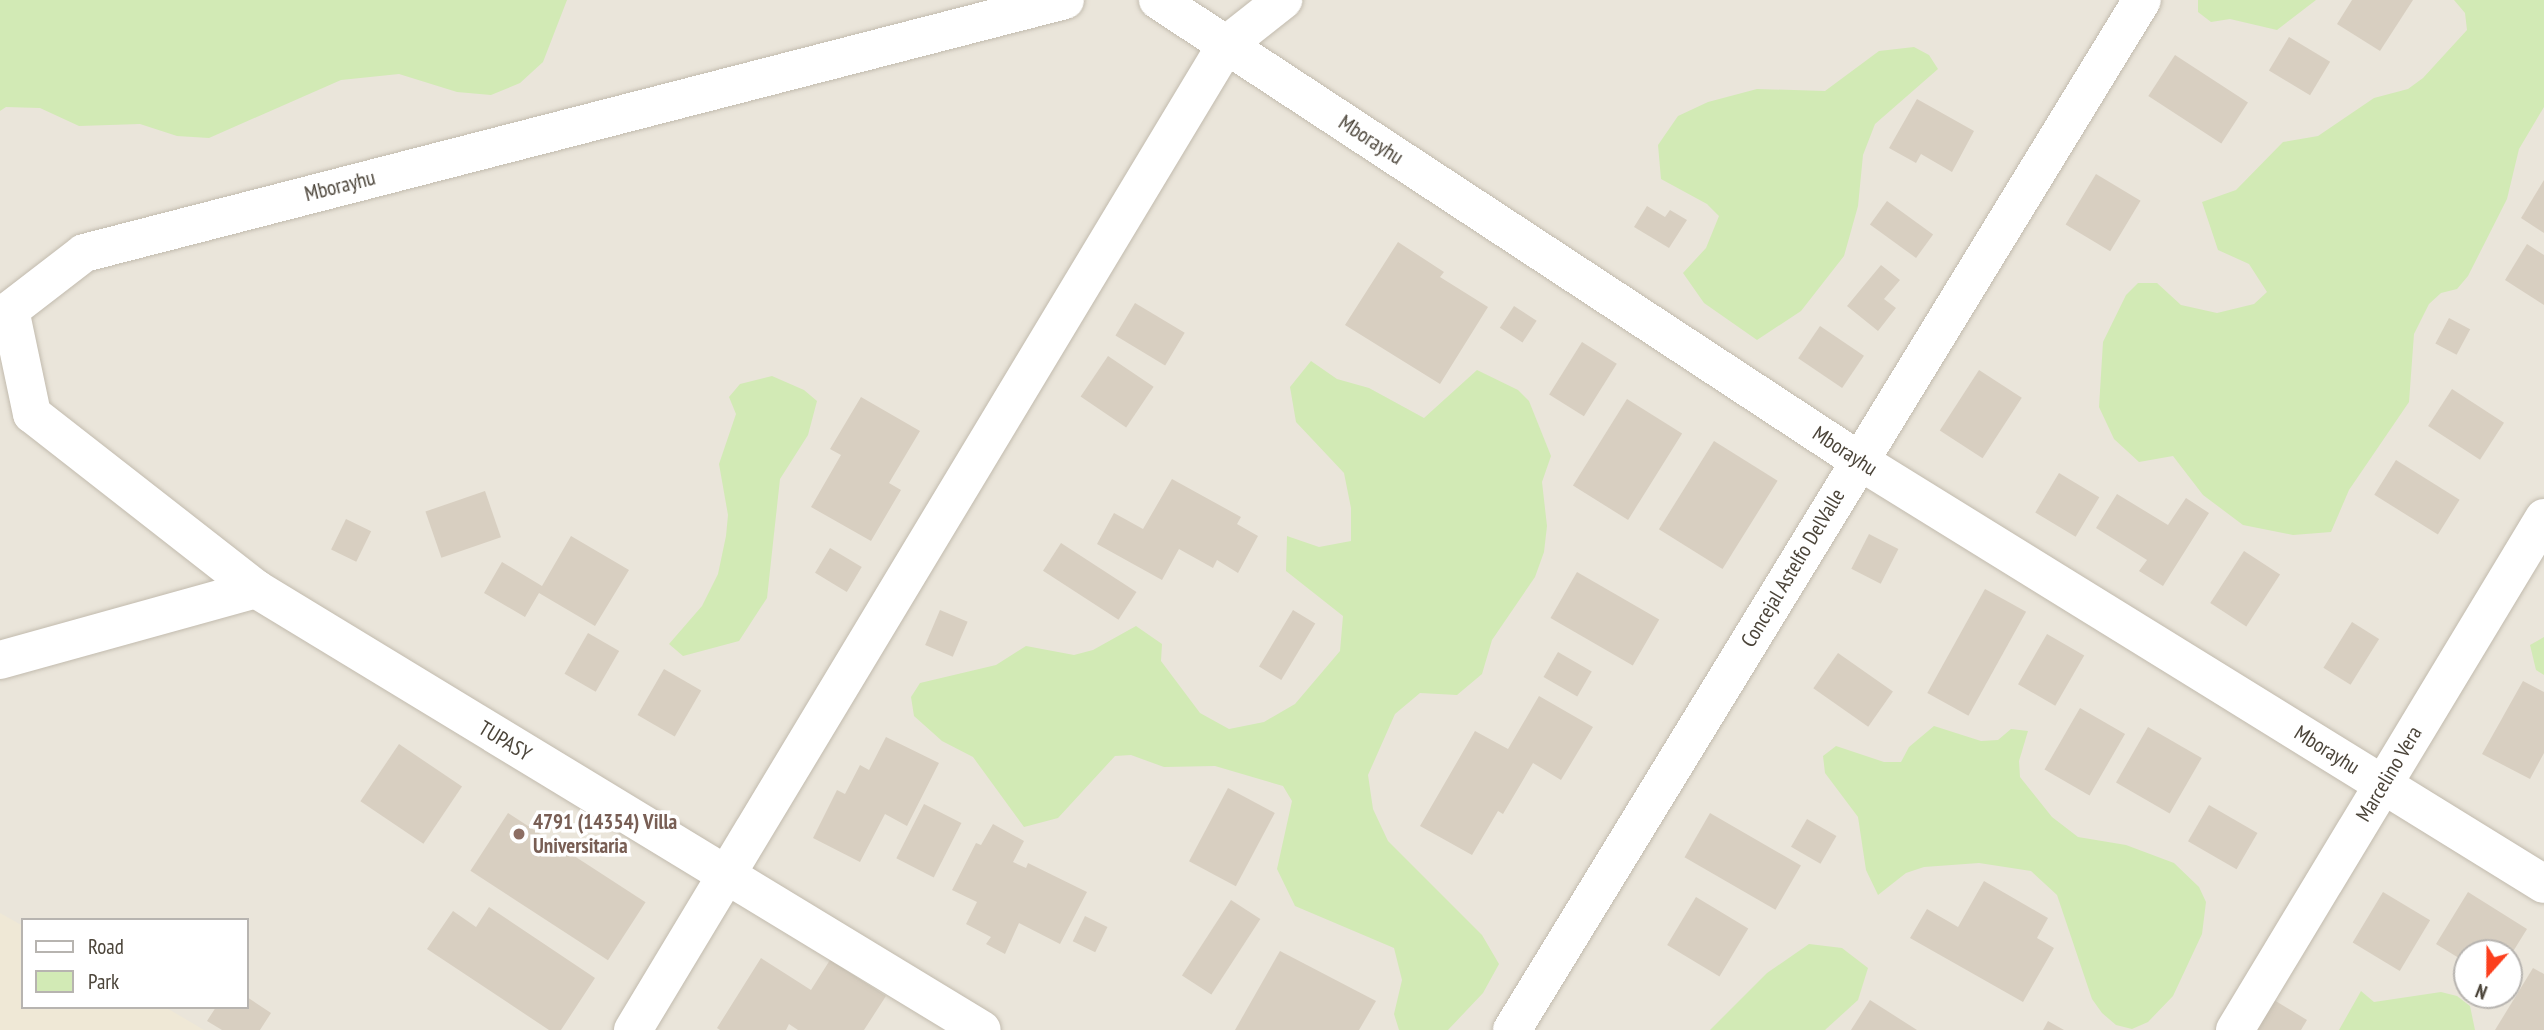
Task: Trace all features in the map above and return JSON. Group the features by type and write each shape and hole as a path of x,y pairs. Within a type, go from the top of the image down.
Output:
{"street":[{"name":"Mborayhu","path":"256,589 32,414 10,310 84,253 1065,0"},
{"name":"Mborayhu","path":"1158,0 1858,460 2544,884"},
{"path":"633,1030 1226,45 1283,0"},
{"name":"Concejal Astelfo DelValle","path":"1512,1030 1858,460 2142,0"},
{"name":"Marcelino Vera","path":"2235,1030 2544,519"},
{"path":"0,660 256,589"},
{"name":"TUPASY","path":"256,589 982,1030"}],"shaded area":[{"path":"0,0 2544,0 2544,1030 0,1030"},
{"path":"0,913 21,925 21,1009 168,1009 204,1030 0,1030"}],"green space":[{"path":"0,0 567,0 543,62 520,83 491,95 457,92 399,74 341,80 209,138 177,136 140,124 79,126 40,108 6,107 0,111"},
{"path":"2198,0 2316,0 2277,30 2230,19 2211,22 2198,12"},
{"path":"2454,0 2544,0 2544,107 2519,149 2507,199 2468,276 2457,289 2441,293 2429,304 2414,334 2409,402 2349,490 2331,532 2293,535 2243,525 2203,495 2173,456 2139,462 2114,439 2099,407 2103,342 2126,295 2138,283 2157,283 2181,305 2217,313 2254,304 2267,292 2249,264 2218,250 2202,202 2236,190 2283,142 2318,136 2374,98 2408,89 2423,78 2467,30 2465,13"},
{"path":"1914,47 1929,55 1938,69 1875,124 1863,155 1858,206 1844,256 1801,311 1757,340 1704,303 1683,273 1706,248 1719,216 1707,204 1661,179 1658,145 1678,116 1708,102 1757,89 1825,91 1879,51"},
{"path":"1311,361 1337,379 1369,388 1424,418 1477,370 1518,390 1529,401 1551,456 1542,482 1547,526 1544,552 1535,577 1492,640 1482,674 1457,695 1420,693 1395,714 1368,775 1373,809 1388,841 1482,935 1499,964 1483,993 1448,1030 1399,1030 1394,1014 1402,980 1394,948 1295,906 1277,869 1292,801 1283,786 1215,766 1164,767 1131,755 1115,756 1058,818 1024,827 973,757 942,741 914,716 911,697 920,683 996,665 1026,646 1074,655 1093,650 1136,626 1162,644 1161,661 1200,713 1229,729 1264,722 1295,704 1340,651 1343,616 1286,571 1287,536 1319,547 1351,541 1351,508 1344,473 1296,422 1290,387"},
{"path":"772,376 804,390 817,401 808,435 780,479 767,598 739,641 683,656 669,644 702,606 718,574 726,536 728,515 719,464 736,414 729,397 740,384"},
{"path":"2544,637 2544,675 2536,670 2530,645"},
{"path":"1934,726 1981,741 1998,740 2011,729 2028,731 2019,761 2020,777 2052,817 2078,837 2126,845 2174,863 2199,887 2206,902 2202,934 2173,996 2148,1022 2132,1029 2116,1025 2102,1013 2092,999 2057,895 2031,871 1979,863 1924,867 1906,873 1878,895 1866,870 1858,817 1825,773 1823,756 1836,746 1884,762 1901,762 1909,747"},
{"path":"1809,944 1842,948 1868,968 1858,1000 1825,1030 1710,1030 1767,973"},
{"path":"2361,991 2374,1002 2441,992 2453,995 2453,1009 2471,1009 2475,1030 2339,1030"}],"building":[{"path":"2352,0 2413,0 2380,51 2337,24"},
{"path":"2289,37 2330,62 2310,95 2269,70"},
{"path":"2175,55 2248,102 2221,143 2148,96"},
{"path":"1917,99 1974,131 1952,172 1921,154 1916,163 1889,148"},
{"path":"2096,174 2141,201 2110,251 2066,225"},
{"path":"2544,180 2544,233 2521,218"},
{"path":"1887,201 1933,235 1916,258 1870,224"},
{"path":"1647,206 1665,217 1670,210 1687,220 1669,248 1634,227"},
{"path":"1398,242 1444,272 1440,277 1488,307 1440,384 1345,325"},
{"path":"2527,244 2544,255 2544,305 2505,280"},
{"path":"1881,265 1900,280 1884,299 1896,308 1878,331 1847,306"},
{"path":"1135,303 1185,333 1165,365 1115,336"},
{"path":"1514,306 1537,321 1522,343 1500,328"},
{"path":"2449,318 2470,329 2457,355 2435,344"},
{"path":"1820,326 1864,356 1842,388 1798,358"},
{"path":"1582,342 1617,364 1584,416 1549,395"},
{"path":"1108,356 1154,387 1126,427 1081,397"},
{"path":"1979,370 2022,398 1983,458 1940,430"},
{"path":"2452,389 2504,423 2480,460 2428,426"},
{"path":"861,397 920,431 889,483 901,490 871,541 811,507 841,455 830,449"},
{"path":"1627,399 1682,433 1628,520 1573,486"},
{"path":"1714,441 1778,481 1722,569 1659,529"},
{"path":"2396,460 2460,500 2438,535 2374,495"},
{"path":"2059,473 2099,497 2076,537 2035,512"},
{"path":"1172,479 1241,517 1237,524 1258,536 1238,573 1217,560 1213,568 1179,549 1162,580 1097,544 1114,513 1143,529"},
{"path":"485,491 501,537 441,558 425,512"},
{"path":"2117,494 2168,525 2186,498 2209,513 2163,586 2139,571 2147,560 2096,528"},
{"path":"346,519 371,531 356,562 331,550"},
{"path":"1869,534 1898,549 1881,584 1851,569"},
{"path":"571,536 629,570 595,626 539,593 525,617 484,593 502,562 542,586"},
{"path":"1061,543 1136,592 1119,620 1043,571"},
{"path":"830,548 862,567 847,592 815,573"},
{"path":"2244,551 2280,574 2246,626 2210,603"},
{"path":"1577,572 1659,620 1633,665 1550,618"},
{"path":"1985,589 2026,612 1968,716 1927,693"},
{"path":"940,610 968,622 953,657 925,645"},
{"path":"1293,610 1315,623 1281,680 1259,667"},
{"path":"2352,622 2379,639 2351,685 2323,668"},
{"path":"588,633 619,651 596,692 564,674"},
{"path":"2047,634 2084,655 2055,706 2018,684"},
{"path":"1558,652 1592,672 1577,697 1544,677"},
{"path":"1838,653 1893,691 1868,727 1813,688"},
{"path":"664,669 701,690 675,736 638,715"},
{"path":"2523,681 2544,692 2544,753 2530,779 2482,754"},
{"path":"1539,696 1593,727 1561,780 1533,763 1503,814 1498,811 1472,855 1420,826 1475,731 1508,749"},
{"path":"2080,708 2125,734 2090,795 2044,769"},
{"path":"2148,727 2202,758 2170,813 2116,782"},
{"path":"886,737 939,763 907,826 885,814 860,862 813,838 837,790 845,794 860,765 869,770"},
{"path":"399,744 462,786 423,844 360,801"},
{"path":"1228,788 1275,813 1236,886 1189,861"},
{"path":"924,804 961,823 934,877 896,858"},
{"path":"2209,805 2257,833 2236,869 2188,841"},
{"path":"508,813 646,902 608,960 470,871"},
{"path":"1710,813 1801,866 1775,910 1684,857"},
{"path":"1807,819 1836,836 1820,864 1791,847"},
{"path":"993,824 1024,841 1013,862 1026,868 1028,863 1087,892 1060,944 1019,923 1005,954 986,944 991,937 966,924 977,902 952,890 976,843 981,845"},
{"path":"1984,881 2048,918 2037,938 2054,948 2023,1002 1910,938 1927,909 1958,927"},
{"path":"2383,892 2430,920 2400,971 2353,943"},
{"path":"2468,892 2527,929 2521,939 2453,939 2453,954 2436,944"},
{"path":"1696,897 1748,928 1719,976 1667,945"},
{"path":"1231,900 1260,919 1211,995 1182,975"},
{"path":"489,907 595,978 561,1030 549,1030 427,949 453,911 476,927"},
{"path":"1085,916 1107,927 1095,952 1073,941"},
{"path":"1280,951 1376,1001 1359,1030 1235,1030"},
{"path":"761,958 811,990 830,960 886,996 864,1030 798,1030 789,1024 786,1030 720,1030 717,1028"},
{"path":"2533,968 2544,974 2544,1030 2495,1030 2508,1009 2523,1009 2523,984"},
{"path":"248,998 271,1013 260,1030 222,1030 207,1021 215,1009 248,1009"},
{"path":"1870,1000 1917,1030 1851,1030"},
{"path":"2274,1000 2307,1020 2301,1030 2256,1030"},
{"path":"2048,1021 2064,1030 2043,1030"}],"place":[{"name":"4791 (14354) Villa Universitaria","path":"519,834"}]}
